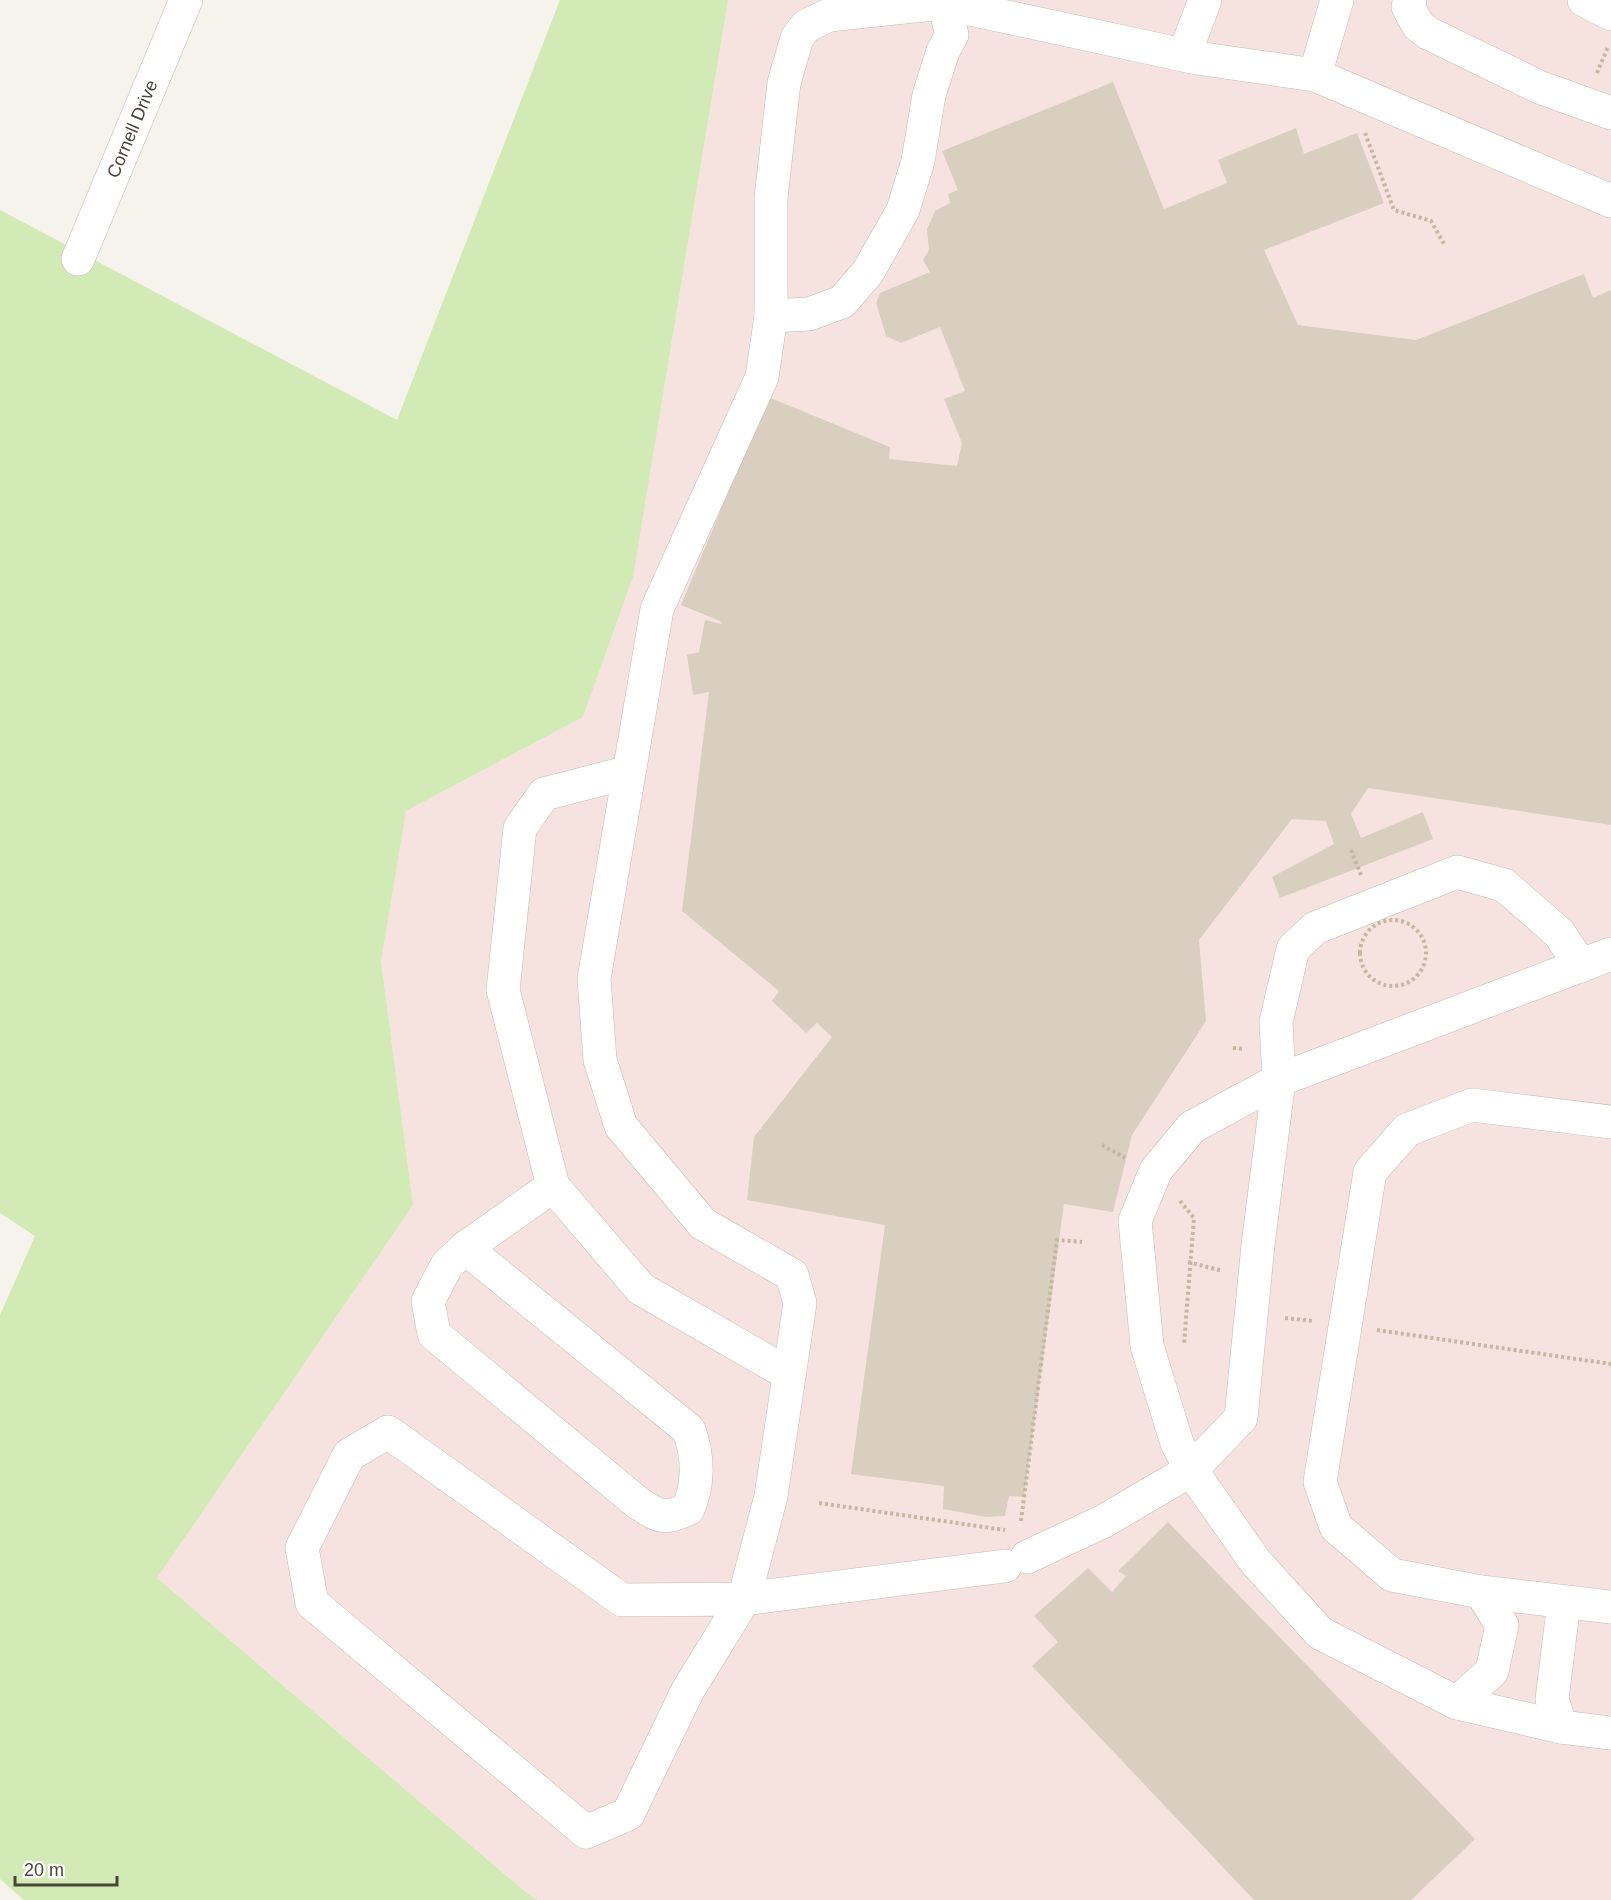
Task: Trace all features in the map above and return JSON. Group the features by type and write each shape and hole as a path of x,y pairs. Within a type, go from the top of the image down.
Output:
{"street":[{"name":"Cornell Drive","path":"78,259 186,0"},
{"path":"1184,55 1205,0"},
{"path":"1315,75 1337,0"},
{"path":"1410,0 1408,7 1418,25 1428,33 1539,87 1611,114"},
{"path":"1584,0 1611,14"},
{"path":"771,316 809,314 842,302 868,273 903,210 918,161 923,120 943,51 952,35 942,1"},
{"path":"1581,966 1559,933 1504,885 1457,872 1315,928 1293,950 1276,1022 1279,1080 1255,1275 1241,1418 1191,1470 1104,1521 1017,1552 744,1599 622,1600 388,1432 349,1455 302,1548 312,1603 586,1832 628,1814 688,1690 744,1599 771,1496 800,1303 792,1275 703,1224 621,1126 600,1060 594,979 657,609 762,377 771,316 771,198 784,83 797,38 806,26 829,15 942,1 1184,55 1315,75 1611,201"},
{"path":"629,772 544,794 520,828 503,990 553,1186 641,1289 789,1374"},
{"path":"1611,954 1279,1080 1192,1128 1154,1175 1135,1221 1147,1346 1177,1443 1191,1470 1255,1561 1320,1633 1457,1703 1561,1727 1611,1733"},
{"path":"1611,1122 1472,1105 1407,1130 1370,1172 1320,1482 1336,1527 1392,1575 1481,1592 1611,1607"},
{"path":"465,1248 689,1430 694,1445 696,1490 688,1509 669,1517 658,1516 638,1503 434,1334 428,1301 447,1265 465,1248 553,1186"},
{"path":"1457,1703 1492,1671 1502,1625 1481,1592"},
{"path":"1561,1727 1552,1699 1564,1602"}],"path":[{"path":"1364,129 1394,210 1431,221 1444,244"},
{"path":"1396,920 1408,923 1423,940 1425,962 1412,981 1401,986 1381,984 1364,972 1360,962 1361,942 1366,933 1380,923 1396,920"},
{"path":"1154,1175 1166,1182 1194,1218 1188,1262 1184,1352"},
{"path":"1017,1552 1057,1240 1082,1242"},
{"path":"1188,1262 1210,1269 1255,1275"},
{"path":"1279,1317 1611,1364"},
{"path":"819,1503 1008,1530"}],"shaded area":[{"path":"728,0 1611,0 1611,1900 538,1900 529,1895 157,1578 413,1205 381,961 406,811 583,717 633,577"}],"green space":[{"path":"560,0 728,0 633,577 583,717 406,811 381,961 413,1205 157,1578 529,1895 538,1900 24,1900 0,1879 0,1315 35,1236 0,1213 0,210 397,420"}],"building":[{"path":"1113,82 1164,209 1227,183 1218,160 1296,128 1304,154 1357,133 1384,203 1264,250 1298,325 1416,340 1584,274 1593,298 1611,290 1611,825 1368,788 1351,814 1361,838 1423,812 1433,839 1280,898 1272,877 1334,844 1326,821 1292,819 1199,940 1206,1021 1132,1135 1113,1212 1064,1204 1024,1497 1009,1496 1005,1516 986,1517 943,1509 944,1486 851,1474 885,1225 747,1200 754,1137 832,1037 817,1023 806,1033 772,1001 779,991 682,911 709,692 693,695 687,655 699,652 705,620 722,624 720,621 681,605 768,397 890,447 889,459 957,466 962,443 944,399 965,391 940,327 901,343 886,336 876,303 880,293 930,272 923,260 929,250 927,229 935,211 950,203 948,194 958,190 942,151"},
{"path":"1168,1522 1475,1839 1411,1900 1254,1900 1032,1666 1058,1642 1034,1616 1088,1568 1112,1592 1126,1576 1118,1571"}]}
